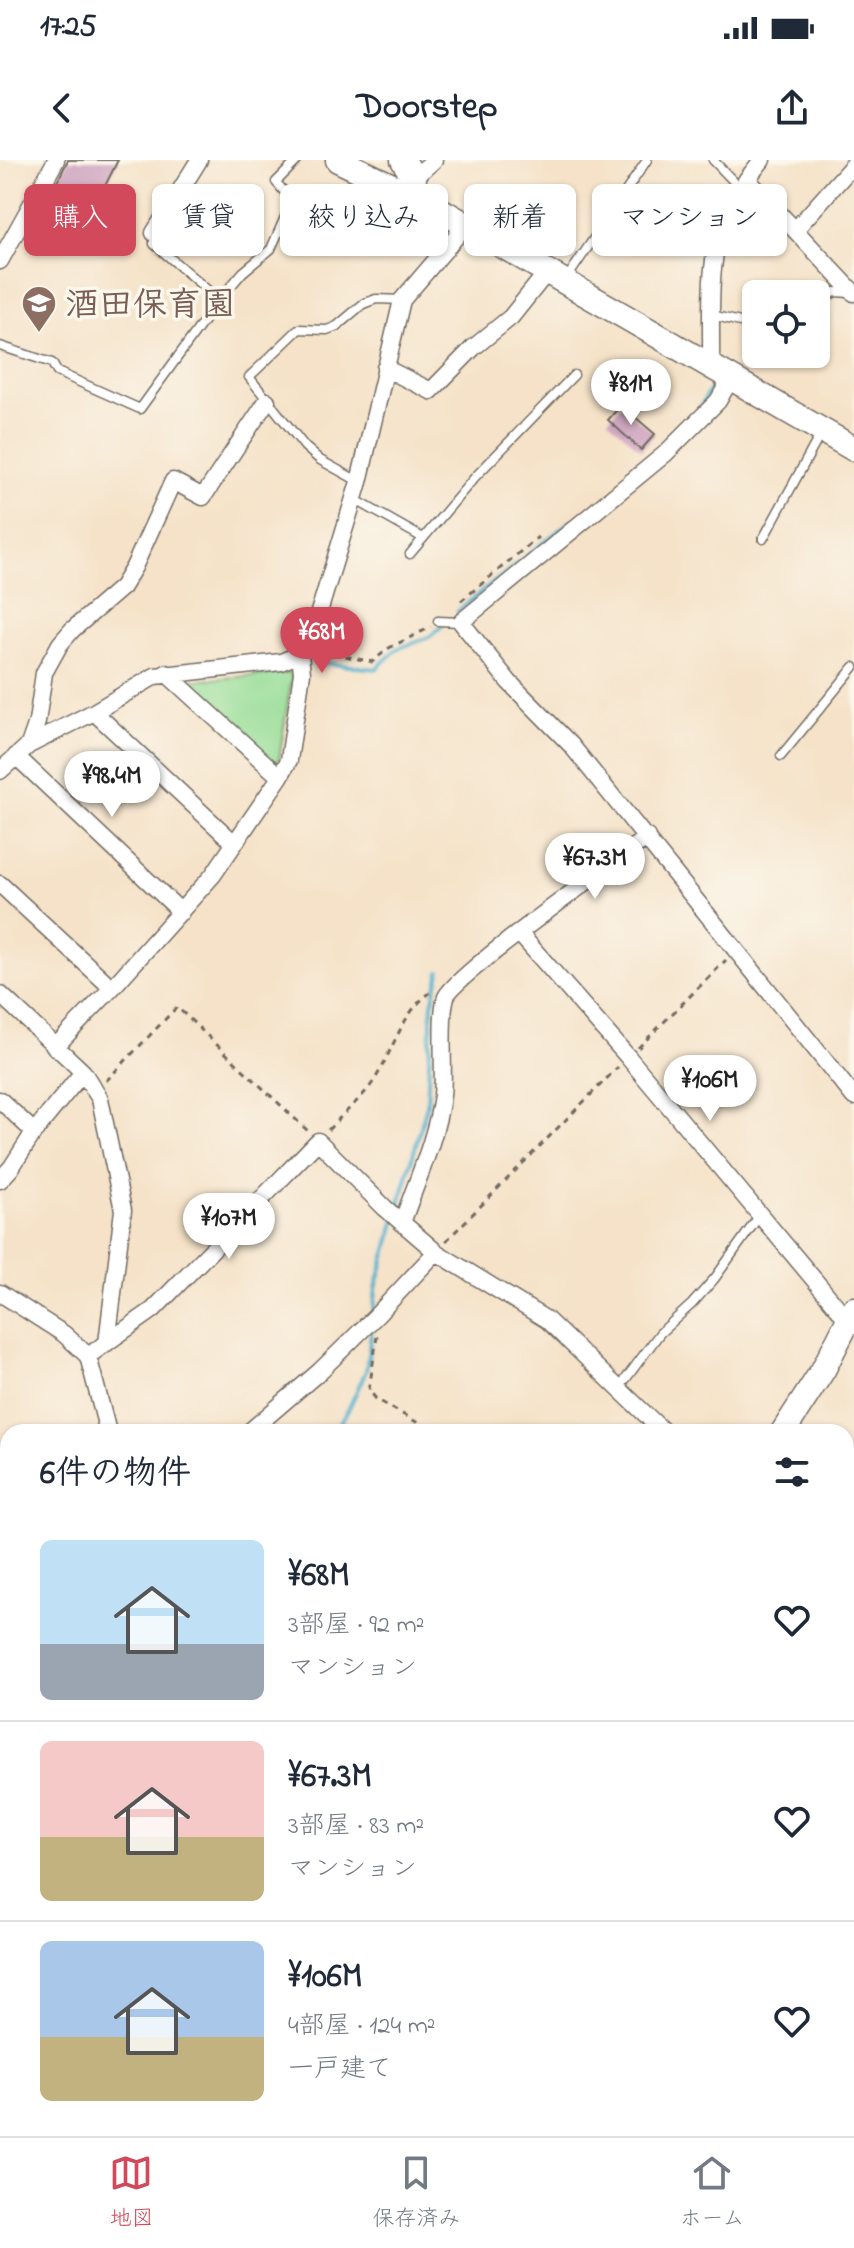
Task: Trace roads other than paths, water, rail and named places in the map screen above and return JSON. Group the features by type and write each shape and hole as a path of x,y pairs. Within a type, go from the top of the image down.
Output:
{"street":[{"path":"0,261 56,160"},
{"path":"184,184 199,160"},
{"path":"338,160 410,177 464,223"},
{"path":"410,177 434,160"},
{"path":"744,184 762,160"},
{"path":"795,230 854,164"},
{"path":"787,223 854,293"},
{"path":"55,1047 213,875 289,760 303,651 359,482 402,300 464,227"},
{"path":"520,256 854,449"},
{"path":"716,256 712,315 721,372 718,401 665,454 461,622 509,682 571,745 854,1097"},
{"path":"385,368 431,391 473,348 556,277"},
{"path":"22,751 37,722 44,673 60,644 122,587 173,481 203,497 267,401"},
{"path":"0,771 22,751 155,676 281,662 303,651"},
{"path":"166,673 280,777"},
{"path":"94,712 234,843"},
{"path":"22,751 181,912"},
{"path":"402,1223 440,1110 445,1007 449,990 647,837"},
{"path":"0,884 112,988"},
{"path":"519,933 852,1319 788,1424"},
{"path":"0,994 83,1072 97,1091 123,1210 107,1343"},
{"path":"0,1180 83,1072"},
{"path":"0,1100 34,1132"},
{"path":"88,1356 153,1310 318,1141 436,1252 547,1320 656,1424"},
{"path":"258,1424 320,1371 436,1252"},
{"path":"0,1293 64,1334 88,1356 106,1424"}],"lane":[{"path":"0,346 52,363 57,372 140,409 219,300 243,272 271,249 292,201 276,182 298,160"},
{"path":"556,277 647,160"},
{"path":"713,160 744,184"},
{"path":"168,256 219,300"},
{"path":"830,295 835,292 854,293"},
{"path":"359,482 320,460 249,377 299,329 327,330 337,326 363,304 376,299 402,300"},
{"path":"712,315 742,322"},
{"path":"410,554 475,477 574,375"},
{"path":"763,539 822,431"},
{"path":"354,499 423,538"},
{"path":"438,621 461,622"},
{"path":"781,756 854,667"},
{"path":"619,1388 660,1333 715,1278 760,1214"}],"waterway":[{"path":"699,410 714,382"},
{"path":"458,611 572,520"},
{"path":"315,662 376,669 397,649 429,637 442,627"},
{"path":"397,1213 427,1105 432,1004 440,971"},
{"path":"374,1310 376,1288 395,1222"},
{"path":"339,1424 366,1371 372,1327"}],"place":[{"name":"酒田保育園","path":"39,334"}]}
